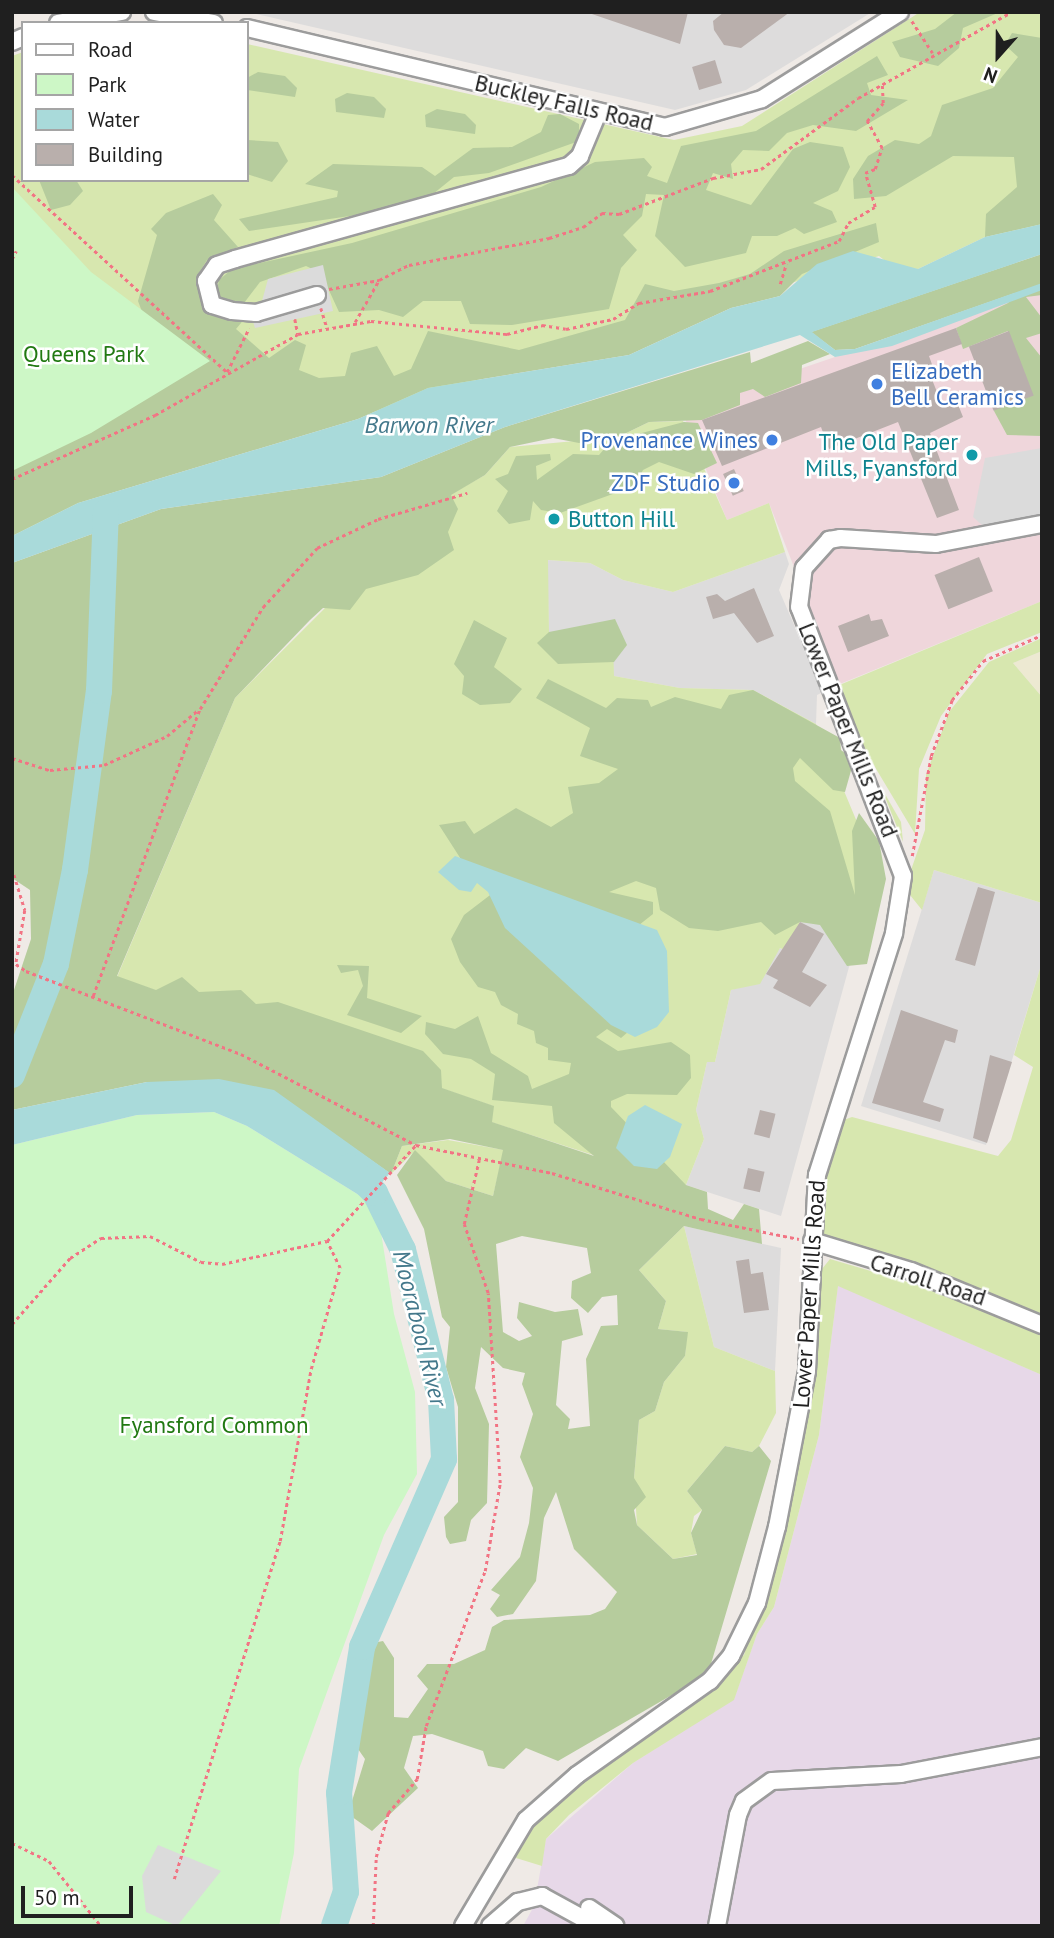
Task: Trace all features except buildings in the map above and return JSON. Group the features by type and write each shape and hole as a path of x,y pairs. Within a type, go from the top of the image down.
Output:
{"street":[{"path":"70,21 122,12"},
{"path":"154,12 203,21"},
{"name":"Buckley Falls Road","path":"248,28 665,127 733,111 900,12"},
{"path":"317,295 256,313 212,305 206,281 217,265 553,172 580,156 598,113"},
{"name":"Lower Paper Mills Road","path":"463,1926 526,1820 577,1774 710,1681 731,1657 757,1603 796,1440 807,1371 812,1241 829,1125 894,933 903,876 799,607 804,568 829,540 846,537 936,544 1042,524"},
{"name":"Carroll Road","path":"812,1241 924,1276 1042,1325"},
{"path":"717,1926 738,1815 744,1801 772,1781 901,1774 1042,1747"},
{"path":"490,1926 529,1897 591,1908 616,1926"},
{"path":"569,1906 597,1926"}],"path":[{"path":"906,12 933,54"},
{"path":"327,328 317,295 341,284 379,280 409,265 549,238 583,227 602,213 619,214 713,178 761,169 882,85 1011,12"},
{"path":"12,479 155,415 298,334 355,322 507,334 542,325 566,328 613,319 639,303 710,291 786,264 839,241 848,223 874,207 865,173 874,169 882,148 867,121 883,103 882,85"},
{"path":"12,175 227,372"},
{"path":"12,259 16,251"},
{"path":"780,284 786,264"},
{"path":"355,322 379,280"},
{"path":"227,372 256,313"},
{"path":"295,319 298,334"},
{"path":"93,996 200,709 263,607 317,548 378,519 467,493"},
{"path":"910,863 931,756 952,700 984,661 1042,635"},
{"path":"12,758 50,771 104,765 167,736 200,709"},
{"path":"12,868 25,910 16,964 26,971 241,1054 416,1145 479,1160 552,1172 701,1219 812,1241"},
{"path":"12,1324 70,1258 101,1238 150,1237 201,1262 222,1264 327,1241 366,1205 416,1145"},
{"path":"373,1926 376,1857 388,1813 417,1779 428,1744 426,1726 485,1571 500,1483 488,1293 464,1224 479,1160"},
{"path":"174,1879 280,1541 311,1369 340,1268 327,1241"},
{"path":"12,1843 49,1861 101,1926"}],"shaded area":[{"path":"247,12 872,12 746,90 675,110"},
{"path":"323,265 333,311 255,328 248,306 262,301 268,279"},
{"path":"1042,287 1042,601 823,691 795,624 794,567 769,503 727,520 681,409"},
{"path":"1042,448 1042,517 982,525 973,517 985,458"},
{"path":"785,552 789,564 779,590 823,692 817,695 816,724 753,690 680,688 614,676 549,632 547,560 590,563 623,580 673,592"},
{"path":"1042,651 1042,697 1013,663"},
{"path":"934,870 1042,903 1042,962 986,1145 861,1106"},
{"path":"800,922 818,923 855,945 781,1216 686,1185 704,1139 696,1110 707,1062 715,1062 731,990 756,983 780,948 788,952"},
{"path":"684,1226 781,1248 775,1371 714,1347"},
{"path":"838,1285 1042,1375 1042,1926 523,1926 534,1906 546,1839 633,1763 734,1699 757,1634 774,1607 819,1435"},
{"path":"158,1845 221,1871 177,1926 146,1912 142,1876"}],"green space":[{"path":"920,12 1042,12 1042,224 985,237 918,269 893,267 879,256 78,503 12,536 12,56 21,53 21,182 248,182 248,44 674,140 742,126"},
{"path":"957,12 1000,12 963,28 959,48 938,66 900,57 892,42 935,29"},
{"path":"1012,33 1042,38 1042,224 985,237 986,214 1017,187 1014,157 953,156 886,196 854,199 853,179 868,156 895,140 919,144 931,136 942,105 993,88 1018,57 1005,45"},
{"path":"877,56 888,75 867,83 871,95 908,100 856,131 813,125 787,133 769,151 743,150 731,164 733,179 713,173 706,190 751,205 793,149 810,142 843,147 850,167 838,191 813,203 832,211 837,222 804,234 795,228 777,236 752,236 746,253 685,267 655,236 664,195 646,194 642,216 623,235 637,250 621,268 609,309 512,325 470,324 461,301 423,301 403,317 379,310 339,312 321,273 306,266 260,282 244,303 231,305 216,294 219,280 232,269 352,243 541,187 595,162 644,158 652,167 647,176 667,183 681,146 756,131"},
{"path":"258,72 285,76 297,88 295,97 248,90 248,77"},
{"path":"347,93 374,97 386,109 384,118 336,112 335,99"},
{"path":"437,109 465,114 476,125 475,134 426,127 425,115"},
{"path":"560,114 579,124 579,141 489,173 454,177 433,194 370,213 249,231 239,219 337,197 338,191 305,184 333,164 422,167 435,176 473,148 512,147 541,132 548,115"},
{"path":"248,140 278,142 288,161 272,182 248,174"},
{"path":"40,182 77,182 83,191 70,205 51,210"},
{"name":"Queens Park","path":"12,187 91,272 210,361 91,433 12,471"},
{"path":"213,194 222,205 214,220 238,247 207,260 200,271 205,307 246,317 236,329 269,358 295,340 306,345 299,370 319,378 345,376 351,353 377,346 394,376 411,369 428,331 519,350 625,320 645,284 674,291 719,283 750,274 784,251 876,223 879,242 802,274 780,296 731,308 629,355 428,388 358,419 78,503 12,536 12,428 147,325 138,301 157,235 151,229 166,213"},
{"path":"1042,254 1042,295 1026,297 1042,318 1042,333 1026,338 1042,358 1042,436 1007,435 994,411 1008,331 963,349 956,328 1008,303 1015,293 855,349 835,350 811,332"},
{"path":"808,341 830,354 802,365 801,383 765,397 753,389 740,393 740,405 702,420 649,422 618,437 579,443 553,438 510,447 485,475 451,495 458,509 448,532 454,550 418,575 366,589 350,610 323,608 310,620 235,698 117,976 156,990 182,977 199,992 241,990 256,1004 278,1002 423,1051 441,1070 442,1088 494,1106 492,1122 594,1156 554,1123 552,1106 492,1100 495,1074 471,1059 443,1054 425,1034 426,1022 455,1029 478,1016 491,1053 528,1076 532,1089 569,1074 571,1063 548,1060 548,1048 536,1043 534,1031 517,1024 518,1014 501,1005 495,992 478,987 460,962 451,939 464,915 498,889 466,867 439,825 465,821 474,834 516,808 551,827 573,813 568,787 599,783 618,769 580,756 590,728 536,698 548,679 606,708 617,698 648,700 651,707 675,697 721,709 729,695 753,690 840,738 841,750 854,760 845,792 833,790 800,758 793,768 795,781 830,811 855,895 852,831 859,813 879,841 886,879 867,964 847,966 820,925 800,922 775,935 761,922 718,931 689,928 660,910 656,888 636,881 609,892 653,902 653,914 634,929 636,1025 621,1038 607,1029 596,1037 618,1051 671,1042 690,1055 691,1078 677,1095 627,1094 611,1101 611,1107 686,1185 707,1192 708,1209 733,1220 744,1204 759,1209 762,1244 684,1226 639,1270 666,1301 658,1329 688,1332 685,1356 664,1382 655,1411 639,1420 634,1478 646,1497 634,1510 637,1525 673,1559 697,1555 691,1533 702,1510 687,1491 725,1446 752,1452 759,1446 771,1461 708,1674 558,1761 526,1748 504,1769 488,1766 483,1751 432,1734 413,1736 404,1768 418,1788 372,1831 348,1814 365,1759 351,1739 368,1644 383,1641 394,1658 394,1717 408,1718 428,1689 417,1676 427,1664 454,1664 485,1650 492,1627 504,1620 590,1615 605,1609 617,1592 574,1549 556,1492 544,1518 536,1581 513,1614 497,1617 490,1609 500,1595 491,1590 520,1557 529,1523 533,1488 520,1457 533,1414 522,1384 525,1373 503,1368 481,1347 475,1388 489,1424 487,1503 471,1520 466,1541 450,1544 446,1537 444,1517 458,1502 458,1407 446,1367 450,1327 442,1317 424,1229 397,1175 415,1150 446,1181 493,1196 503,1150 450,1139 402,1146 391,1174 271,1090 147,1082 12,1110 12,996 31,939 30,890 12,878 12,563 161,509 381,477 505,427 750,352 751,363","holes":["522,1236 587,1248 591,1273 572,1281 571,1298 588,1313 602,1297 617,1295 618,1325 601,1326 586,1359 590,1426 568,1429 570,1419 556,1405 562,1341 583,1335 578,1309 555,1312 519,1302 517,1318 532,1336 519,1341 503,1332 496,1244"]},
{"path":"683,421 727,520 769,503 785,552 673,592 623,580 590,563 548,560 549,632 613,641 614,676 680,688 753,690 816,724 875,865 855,945 818,923 800,922 789,952 780,948 760,984 731,990 715,1062 707,1062 696,1110 704,1139 686,1185 491,1122 493,1106 117,977 235,698 350,583 355,548 485,475 510,447 618,437 649,422"},
{"path":"684,422 698,423 717,463 694,474 659,462 643,470 635,486 560,513 541,510 533,501 530,520 509,524 497,511 508,491 495,479 508,474 516,456 550,454 551,460 536,466 537,480 573,454 599,455 611,441"},
{"path":"1042,601 1042,632 987,654 941,716 919,769 915,834 857,737 837,686"},
{"path":"615,619 627,645 614,662 558,664 537,643 549,632"},
{"path":"474,620 507,638 494,667 522,689 510,703 480,705 462,694 464,676 454,664"},
{"path":"1042,638 1042,651 1013,663 1042,697 1042,903 934,870 922,910 910,895 911,870 925,830 926,775 949,712 989,662"},
{"path":"881,787 901,822 903,842"},
{"path":"1042,962 1042,1375 838,1286 819,1435 774,1607 757,1634 734,1700 633,1763 569,1815 546,1839 542,1866 516,1858 518,1844 567,1789 744,1655 763,1588 818,1274 830,1259 1013,1313 1016,1305 816,1245 820,1194 838,1122 852,1117 998,1156 1011,1140 1033,1067 1014,1055"},
{"path":"337,965 369,966 367,998 422,1016 401,1033 347,1015 363,986 358,970 341,973"},
{"name":"Fyansford Common","path":"214,1112 247,1126 367,1200 380,1226 394,1314 415,1392 417,1474 384,1535 299,1769 294,1853 279,1926 12,1926 12,1145 137,1115"},
{"path":"448,1140 504,1150 493,1196 446,1181 415,1151 391,1174 402,1146"},
{"path":"684,1226 714,1347 775,1371 776,1413 759,1446 752,1452 725,1446 687,1491 702,1510 694,1516 691,1533 697,1554 673,1559 637,1525 634,1478 639,1420 655,1411 664,1382 685,1356 687,1332 658,1329 666,1301 639,1270"}],"water":[{"name":"Barwon River","path":"1042,224 1042,254 812,332 835,350 855,349 1042,283 1042,290 892,346 835,357 800,335 505,427 381,477 161,509 12,563 12,536 78,503 358,419 428,388 629,355 731,308 780,296 817,264 853,251 918,269 985,237"},
{"path":"455,856 657,930 667,951 669,1012 657,1027 635,1037 611,1025 505,928 488,892 477,883 471,892 459,890 438,872"},
{"path":"219,1079 274,1090 390,1173 367,1200 247,1126 214,1112 137,1115 12,1145 12,1110 147,1082"},
{"path":"645,1105 682,1124 670,1157 657,1169 634,1166 616,1148 628,1116"}],"waterway":[{"path":"12,1075 56,964 75,870 99,691 106,512"},
{"name":"Moorabool River","path":"334,1926 346,1892 339,1793 362,1647 444,1459 441,1400 403,1250 375,1193 349,1167"}],"place":[{"name":"Elizabeth Bell Ceramics","path":"877,384"},
{"name":"Provenance Wines","path":"772,440"},
{"name":"The Old Paper Mills, Fyansford","path":"972,455"},
{"name":"ZDF Studio","path":"734,483"},
{"name":"Button Hill","path":"554,519"}]}
